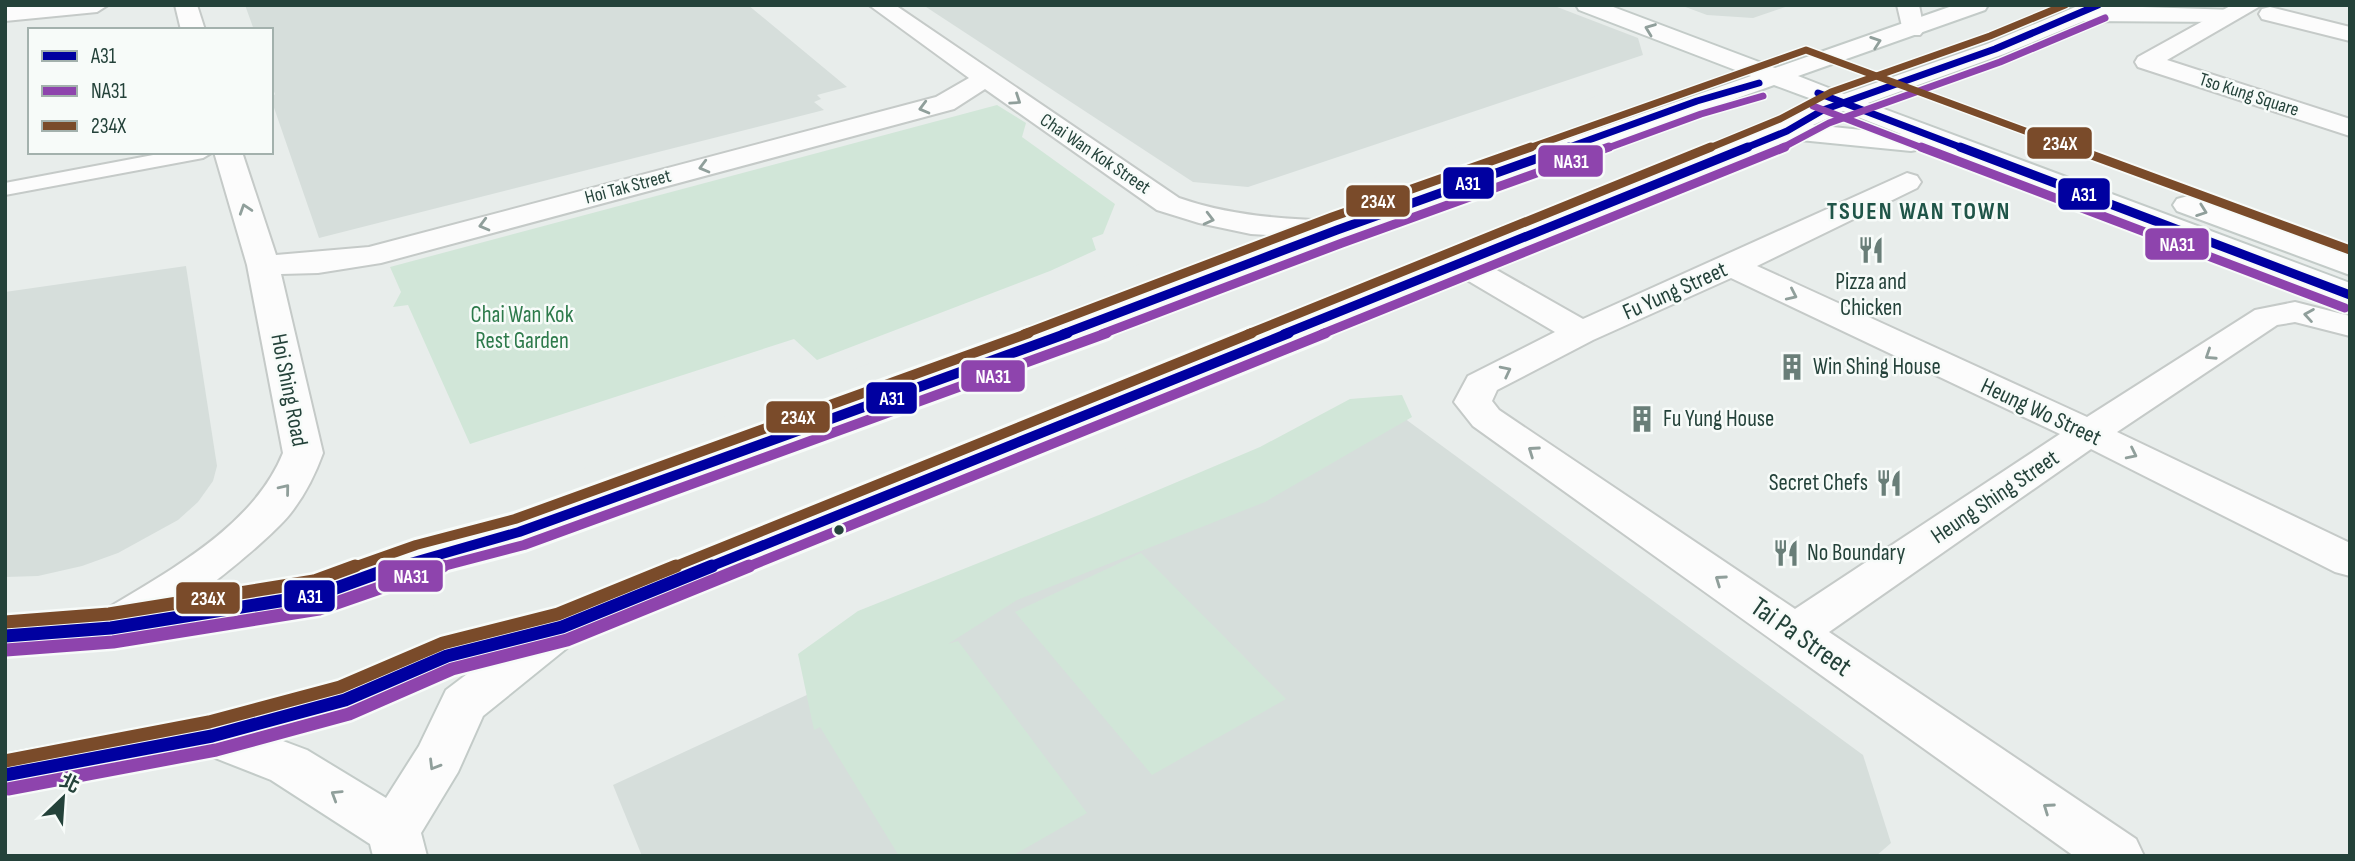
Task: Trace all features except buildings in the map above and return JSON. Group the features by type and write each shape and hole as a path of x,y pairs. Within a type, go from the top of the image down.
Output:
{"street":[{"path":"5,14 97,5"},
{"path":"186,5 192,28"},
{"name":"Chai Wan Kok Street","path":"880,5 1168,204 1201,217 1240,225 1337,230"},
{"path":"1587,5 1840,102 1918,138 1982,155 2350,295"},
{"path":"1643,5 2350,265"},
{"path":"1908,5 1912,30"},
{"path":"5,636 111,628 317,595 421,558 519,532 965,372 1337,230 1697,101 1776,77 1977,5"},
{"path":"5,775 212,736 345,700 447,656 562,627 1787,131 1806,117 1840,102 1878,91 2090,10 2228,15 2260,9 2350,34"},
{"name":"Tso Kung Square","path":"2228,15 2147,62 2350,128"},
{"path":"1745,42 1839,55"},
{"path":"1697,101 1706,64 1712,53"},
{"name":"Hoi Tak Street","path":"263,265 318,263 370,256 945,103 965,93 984,78"},
{"path":"1787,131 1918,138"},
{"name":"Hoi Shing Road","path":"111,628 240,540 300,470 303,453 263,265 229,154"},
{"name":"Fu Yung Street","path":"1486,418 1473,402 1481,384 1581,332 1731,266 1907,182"},
{"path":"1461,263 1581,332"},
{"name":"Heung Wo Street","path":"1731,266 2089,433 2350,561"},
{"name":"Heung Shing Street","path":"1795,632 2089,433 2267,317 2295,312 2350,326"},
{"name":"Tai Pa Street","path":"1486,418 1795,632 2105,853"},
{"path":"212,736 289,765 397,844 464,704 562,627"}],"lane":[{"path":"5,189 192,154"}],"shaded area":[{"path":"245,5 748,5 847,87 817,95 821,99 814,102 824,110 319,238 273,105 273,28 253,28"},
{"path":"923,5 1552,5 1638,38 1643,55 1248,187 1193,182"},
{"path":"1680,5 1791,5 1753,18 1707,15"},
{"path":"186,266 217,466 213,481 198,502 178,520 118,553 82,566 38,576 5,577 5,292"},
{"path":"1404,418 1863,755 1891,843 1876,856 642,856 613,785"}],"green space":[{"name":"Chai Wan Kok Rest Garden","path":"997,105 1026,123 1022,137 1115,204 1103,234 1092,238 1096,250 1050,271 817,360 794,339 470,444 408,305 393,307 401,292 390,267"},
{"path":"1402,395 1412,417 1265,502 1017,600 948,644 958,641 1087,813 1012,856 899,856 820,727 814,730 798,654 858,611 1099,515 1260,447 1350,399"},
{"path":"1141,553 1286,699 1152,775 1015,612"}],"pier":[{"path":"1863,5 2151,5 1353,352 1349,350 475,736 447,656 414,531 1727,48"}],"transit line":[{"name":"234X","path":"5,761 209,722 340,687 443,643 558,614 1780,119 1831,92 1990,36 2065,5"},
{"name":"A31","path":"5,775 212,736 345,700 447,656 562,627 1787,131 1823,110 1995,49 2098,5"},
{"name":"NA31","path":"8,789 216,750 349,714 452,669 567,640 1792,144 1829,123 2000,62 2105,18"},
{"name":"234X","path":"5,622 109,614 314,581 416,545 515,519 973,354 1332,217 1806,50 2350,250"},
{"name":"A31","path":"5,636 111,628 317,595 421,558 519,532 978,367 1337,230 1697,101 1759,83"},
{"name":"A31","path":"1818,93 2350,295"},
{"name":"NA31","path":"6,650 113,642 319,609 425,571 524,545 983,380 1342,243 1701,114 1763,96"},
{"name":"NA31","path":"1813,106 2345,308"}],"place":[{"name":"Pizza and Chicken","path":"1871,250"},
{"name":"Win Shing House","path":"1792,367"},
{"name":"Fu Yung House","path":"1642,419"},
{"name":"Secret Chefs","path":"1889,483"},
{"name":"No Boundary","path":"1786,553"}],"district":[{"name":"TSUEN WAN TOWN","path":"1919,211"}]}
